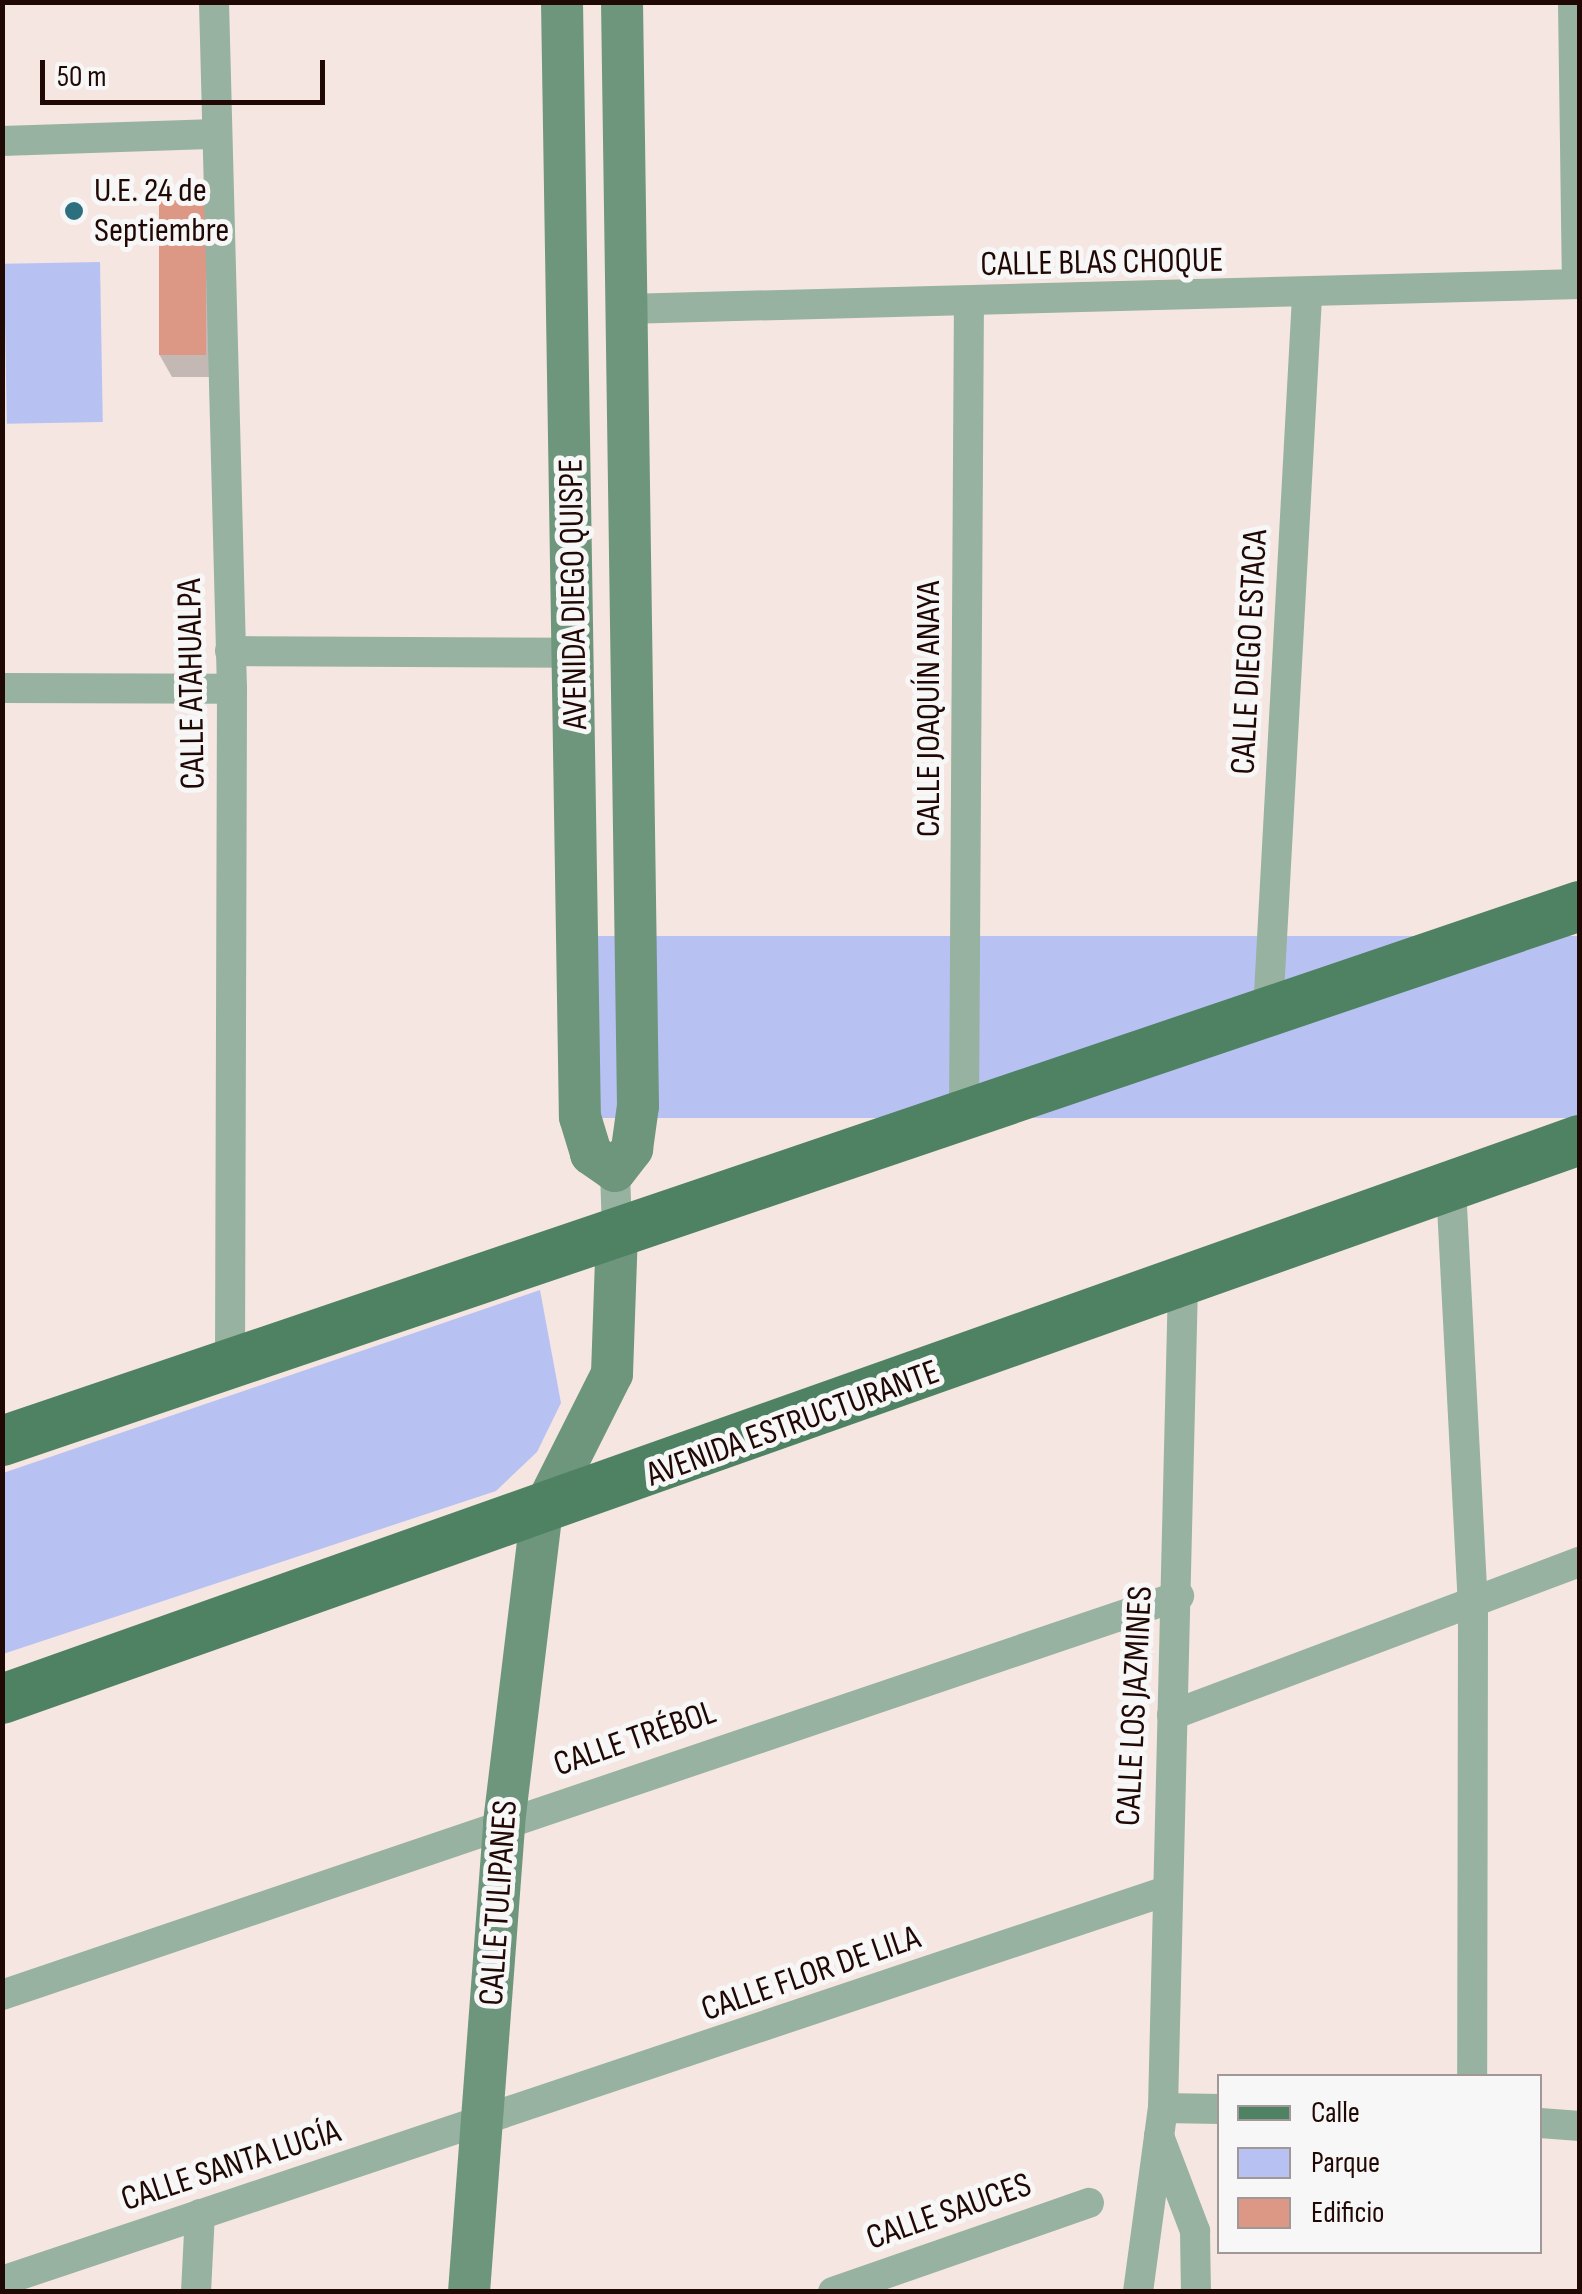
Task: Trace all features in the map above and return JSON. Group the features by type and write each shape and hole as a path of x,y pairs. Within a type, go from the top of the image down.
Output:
{"main road":[{"path":"2,1441 1580,906"},
{"name":"AVENIDA ESTRUCTURANTE","path":"2,1699 541,1516 1580,1140"}],"street":[{"name":"CALLE ATAHUALPA","path":"214,2 232,689 230,1364"},
{"name":"AVENIDA DIEGO QUISPE","path":"562,2 576,654 580,1117 591,1154 614,1172"},
{"name":"AVENIDA DIEGO QUISPE","path":"541,1516 612,1374 617,1232 614,1172 632,1148 638,1106 622,2"},
{"path":"1572,2 1578,284"},
{"path":"2,141 218,134"},
{"name":"CALLE BLAS CHOQUE","path":"625,309 1307,297 1578,284"},
{"name":"CALLE DIEGO ESTACA","path":"1268,1012 1307,297"},
{"name":"CALLE JOAQUÍN ANAYA","path":"964,1115 969,303"},
{"path":"230,652 576,654"},
{"path":"2,688 232,689"},
{"path":"1450,1186 1473,1608 1472,2074"},
{"name":"CALLE LOS JAZMINES","path":"1138,2292 1160,2120 1163,1892 1179,1596 1183,1282"},
{"name":"CALLE TULIPANES","path":"469,2292 504,1822 541,1516"},
{"path":"1172,1714 1473,1608 1580,1562"},
{"name":"CALLE TRÉBOL","path":"2,1995 1179,1596"},
{"name":"CALLE FLOR DE LILA","path":"483,2126 1163,1892"},
{"path":"1160,2120 1217,2110"},
{"name":"CALLE LOS JAZMINES","path":"1160,2120 1195,2231 1196,2292"},
{"path":"1542,2122 1580,2126"},
{"name":"CALLE SANTA LUCÍA","path":"2,2280 483,2126"},
{"name":"CALLE SAUCES","path":"850,2289 1089,2202"},
{"path":"196,2292 200,2214"}],"green space":[{"path":"100,262 103,422 7,424 4,264"},
{"path":"583,936 1579,936 1579,1118 583,1118"},
{"path":"540,1290 561,1403 537,1452 496,1491 3,1654 3,1473"}],"building":[{"path":"159,196 206,196 206,355 159,355"}],"place":[{"name":"U.E. 24 de Septiembre","path":"74,211"}]}
